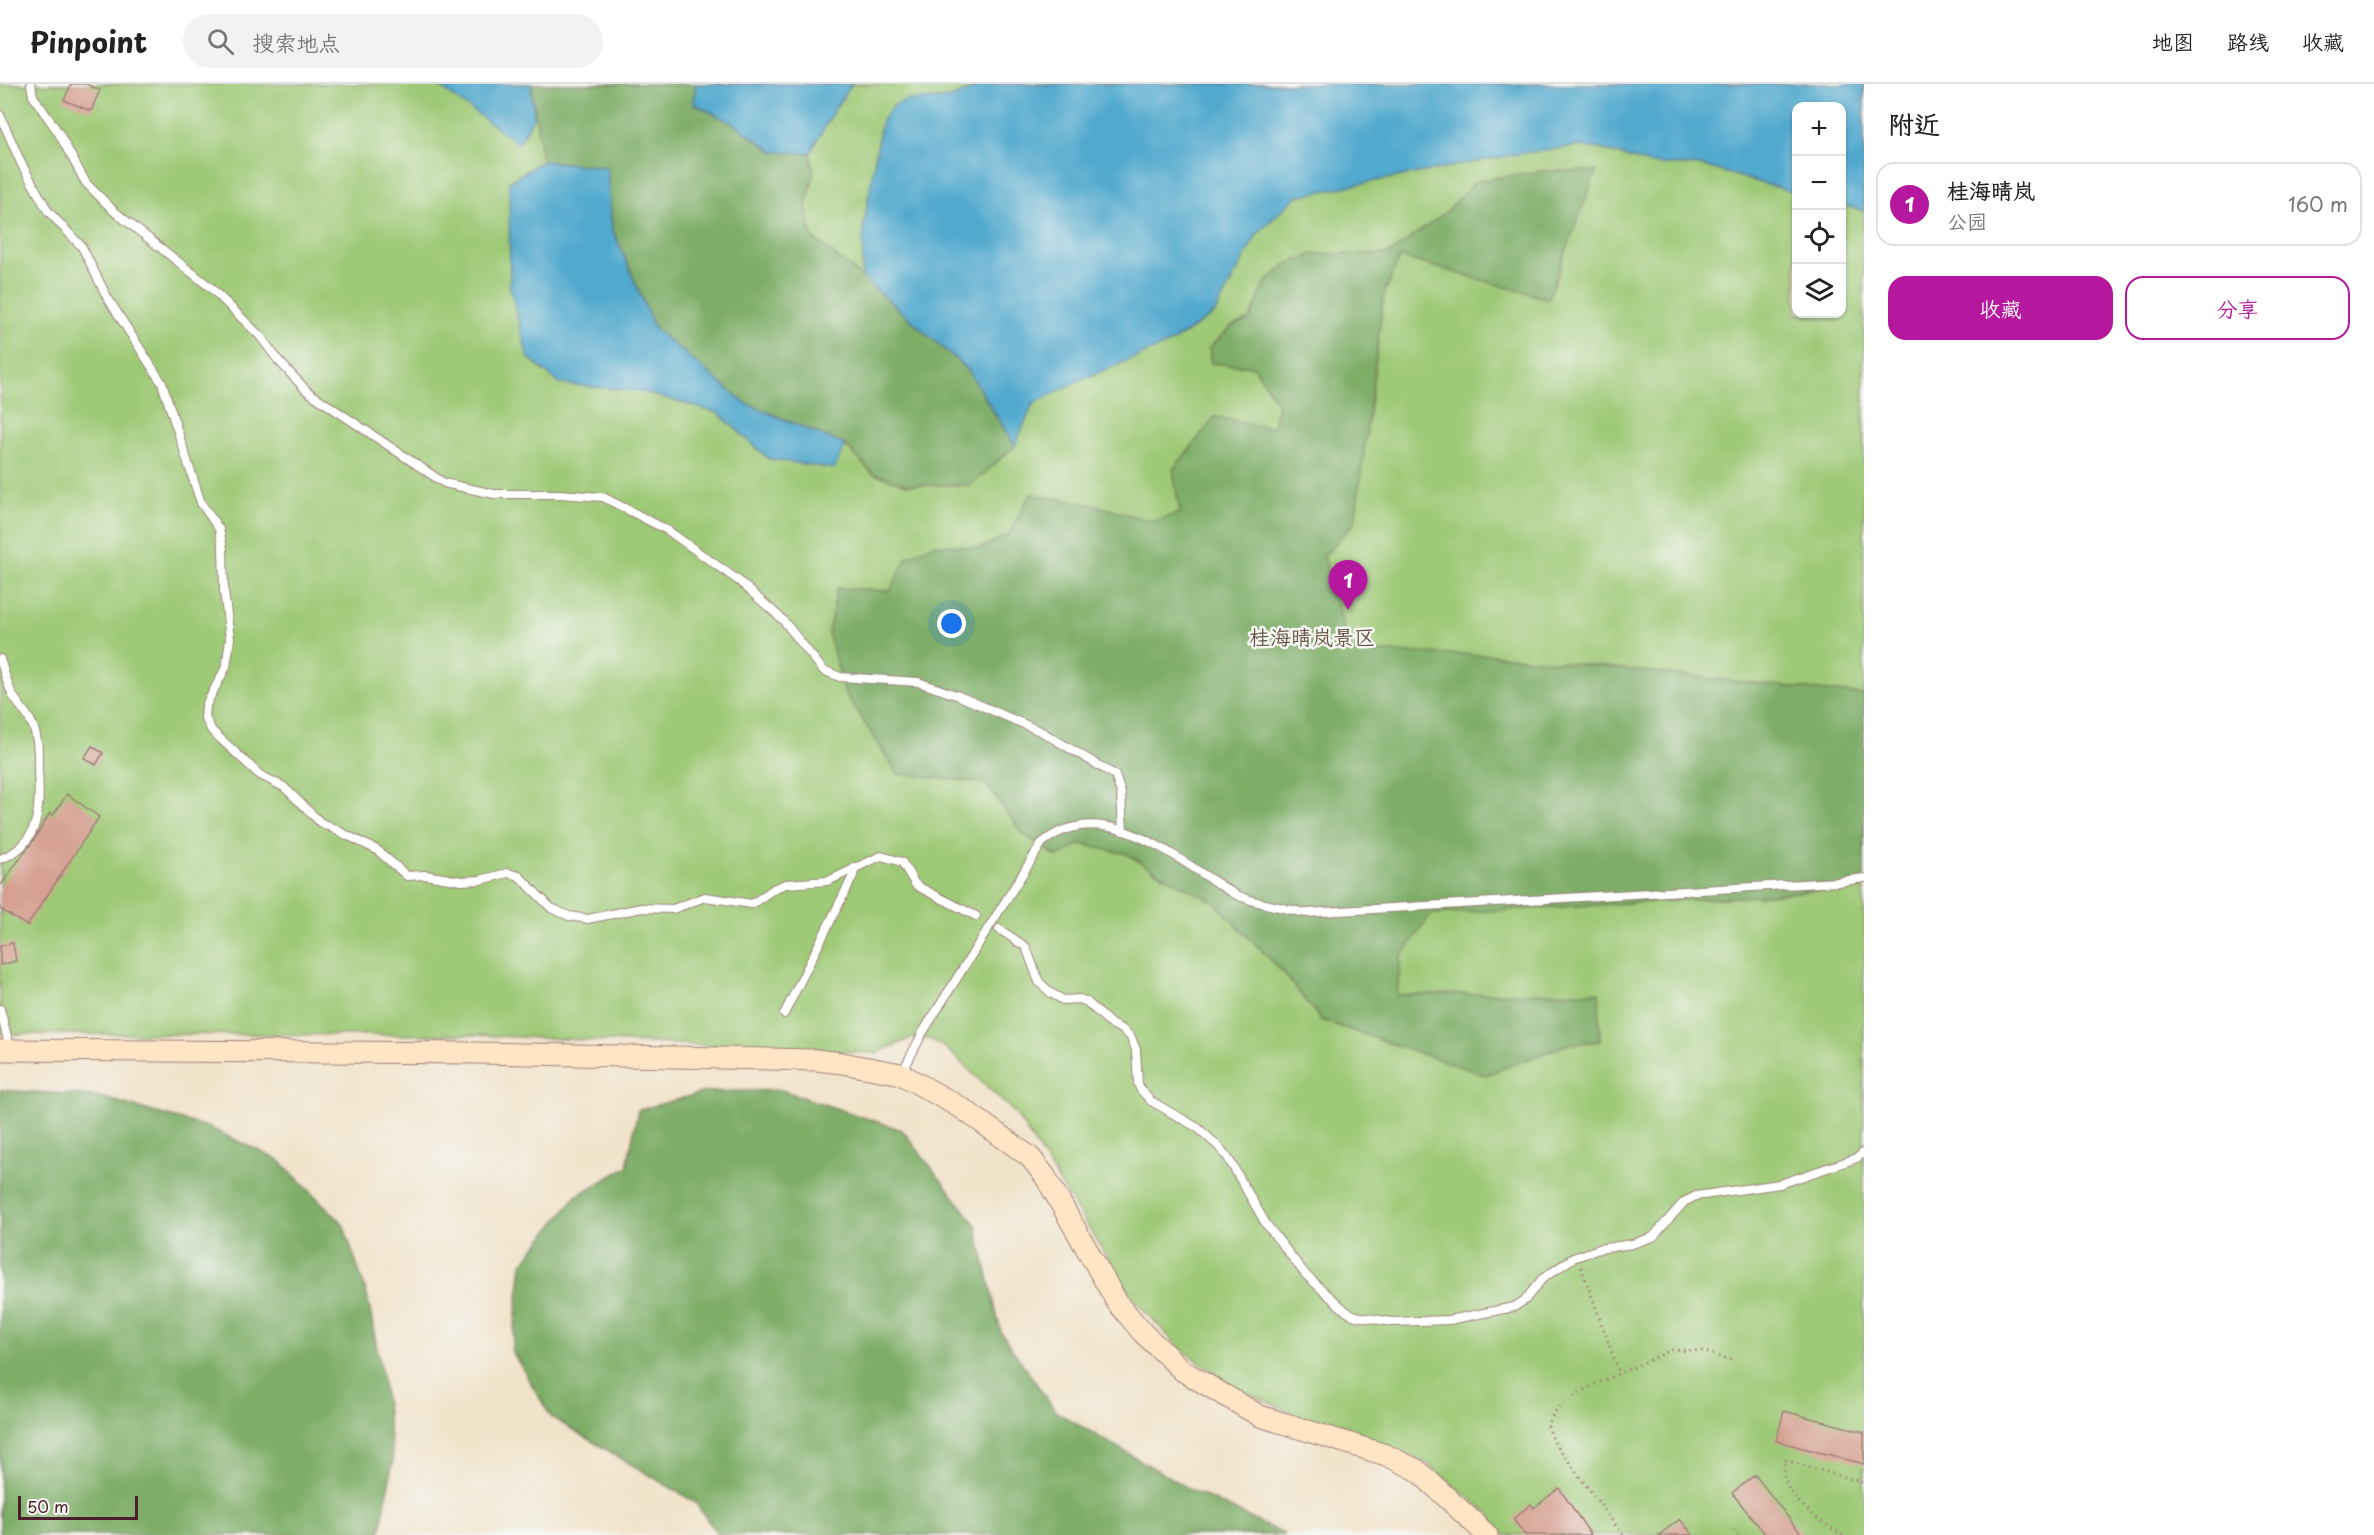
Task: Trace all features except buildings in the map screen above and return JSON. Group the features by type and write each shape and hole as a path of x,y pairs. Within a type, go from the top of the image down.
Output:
{"street":[{"path":"5,1049 477,1053 816,1060 901,1074 963,1109 1030,1157 1046,1176 1117,1302 1142,1332 1183,1371 1260,1416 1386,1455 1418,1470 1487,1535"}],"lane":[{"path":"31,84 33,96 58,132 86,183 115,212 210,287 260,336 278,360 307,391 444,483 494,494 603,497 667,530 740,580 783,620 823,670 840,677 918,682 959,696 1042,732 1115,775 1121,793 1123,831"},
{"path":"0,115 21,163 48,211 82,247 107,297 162,383 201,503 219,529 223,548 224,591 230,639 226,667 206,705 205,718 212,731 260,775 284,787 320,822 377,850 406,876 425,875 462,881 480,880 508,873 519,876 551,908 569,916 588,919 641,908 673,909 705,897 752,904 775,888 786,884 828,881 881,856 896,859 906,866 911,878 919,887 976,916"},
{"path":"0,659 12,693 26,711 36,734 39,800 38,816 27,840 17,853 0,859"},
{"path":"901,1074 923,1032 1042,843 1054,833 1072,826 1103,826 1144,837 1237,895 1305,913 1826,883 1864,878"},
{"path":"784,1014 854,876 855,867"},
{"path":"999,929 1026,947 1039,982 1051,993 1063,1000 1080,999 1087,1002 1111,1024 1131,1037 1136,1050 1138,1084 1141,1090 1151,1101 1198,1128 1218,1146 1228,1158 1266,1224 1306,1275 1347,1312 1368,1319 1392,1322 1449,1320 1514,1307 1525,1300 1542,1279 1577,1257 1599,1249 1632,1244 1653,1237 1684,1202 1696,1196 1780,1184 1857,1158 1864,1152"},
{"path":"0,1009 5,1049"}],"path":[{"path":"1577,1257 1619,1372"},
{"path":"1623,1535 1554,1442 1546,1424 1557,1409 1585,1389 1672,1350 1702,1351 1731,1360"},
{"path":"1843,1535 1827,1526 1795,1497 1785,1480 1785,1460 1864,1483"},
{"path":"1733,1530 1738,1535"}],"green space":[{"name":"桂海晴岚景区","path":"0,84 1864,84 1864,1535 1504,1535 1490,1515 1428,1464 1307,1419 1238,1389 1181,1349 1135,1301 1016,1114 946,1048 931,1039 911,1038 877,1053 475,1035 0,1034"},
{"path":"531,84 696,84 693,103 736,125 774,152 810,153 814,173 806,207 812,237 862,277 968,370 1015,446 971,485 907,485 872,473 845,445 745,403 655,329 612,228 607,167 542,161"},
{"path":"1540,171 1596,171 1548,299 1400,257 1384,294 1355,522 1324,556 1350,651 1492,655 1864,695 1864,885 1759,896 1431,914 1401,957 1397,995 1599,992 1600,1041 1569,1044 1485,1075 1321,1020 1282,971 1214,902 1127,854 1080,844 1058,857 1023,834 985,783 898,774 845,693 828,633 837,588 890,591 907,557 934,544 980,548 1008,535 1031,494 1091,504 1152,521 1180,513 1173,470 1215,417 1273,428 1278,404 1254,367 1211,363 1209,348 1232,326 1250,319 1265,283 1287,264 1313,254 1389,254 1446,212 1476,181"},
{"path":"0,1090 97,1096 210,1128 279,1160 343,1224 367,1295 382,1375 393,1460 380,1535 0,1535"},
{"path":"781,1090 902,1130 976,1225 1001,1333 1056,1412 1188,1488 1285,1535 718,1535 695,1502 551,1417 512,1351 522,1264 576,1196 627,1167 638,1110 705,1092"}],"water":[{"path":"436,84 531,84 534,116 519,144"},
{"path":"696,84 852,84 810,153 774,152 736,125 693,103"},
{"path":"983,84 1864,84 1864,211 1846,206 1846,102 1792,102 1792,192 1703,166 1650,164 1600,149 1578,146 1523,153 1297,196 1257,234 1214,314 1170,343 1076,382 1033,404 1015,446 968,370 862,277 864,224 881,123 887,112 901,102 952,97"},
{"path":"542,161 607,167 612,228 655,329 745,403 845,445 834,469 769,459 718,413 639,391 560,384 528,357 510,288 509,182"}],"place":[{"name":"桂海晴岚","path":"1348,610"}]}
